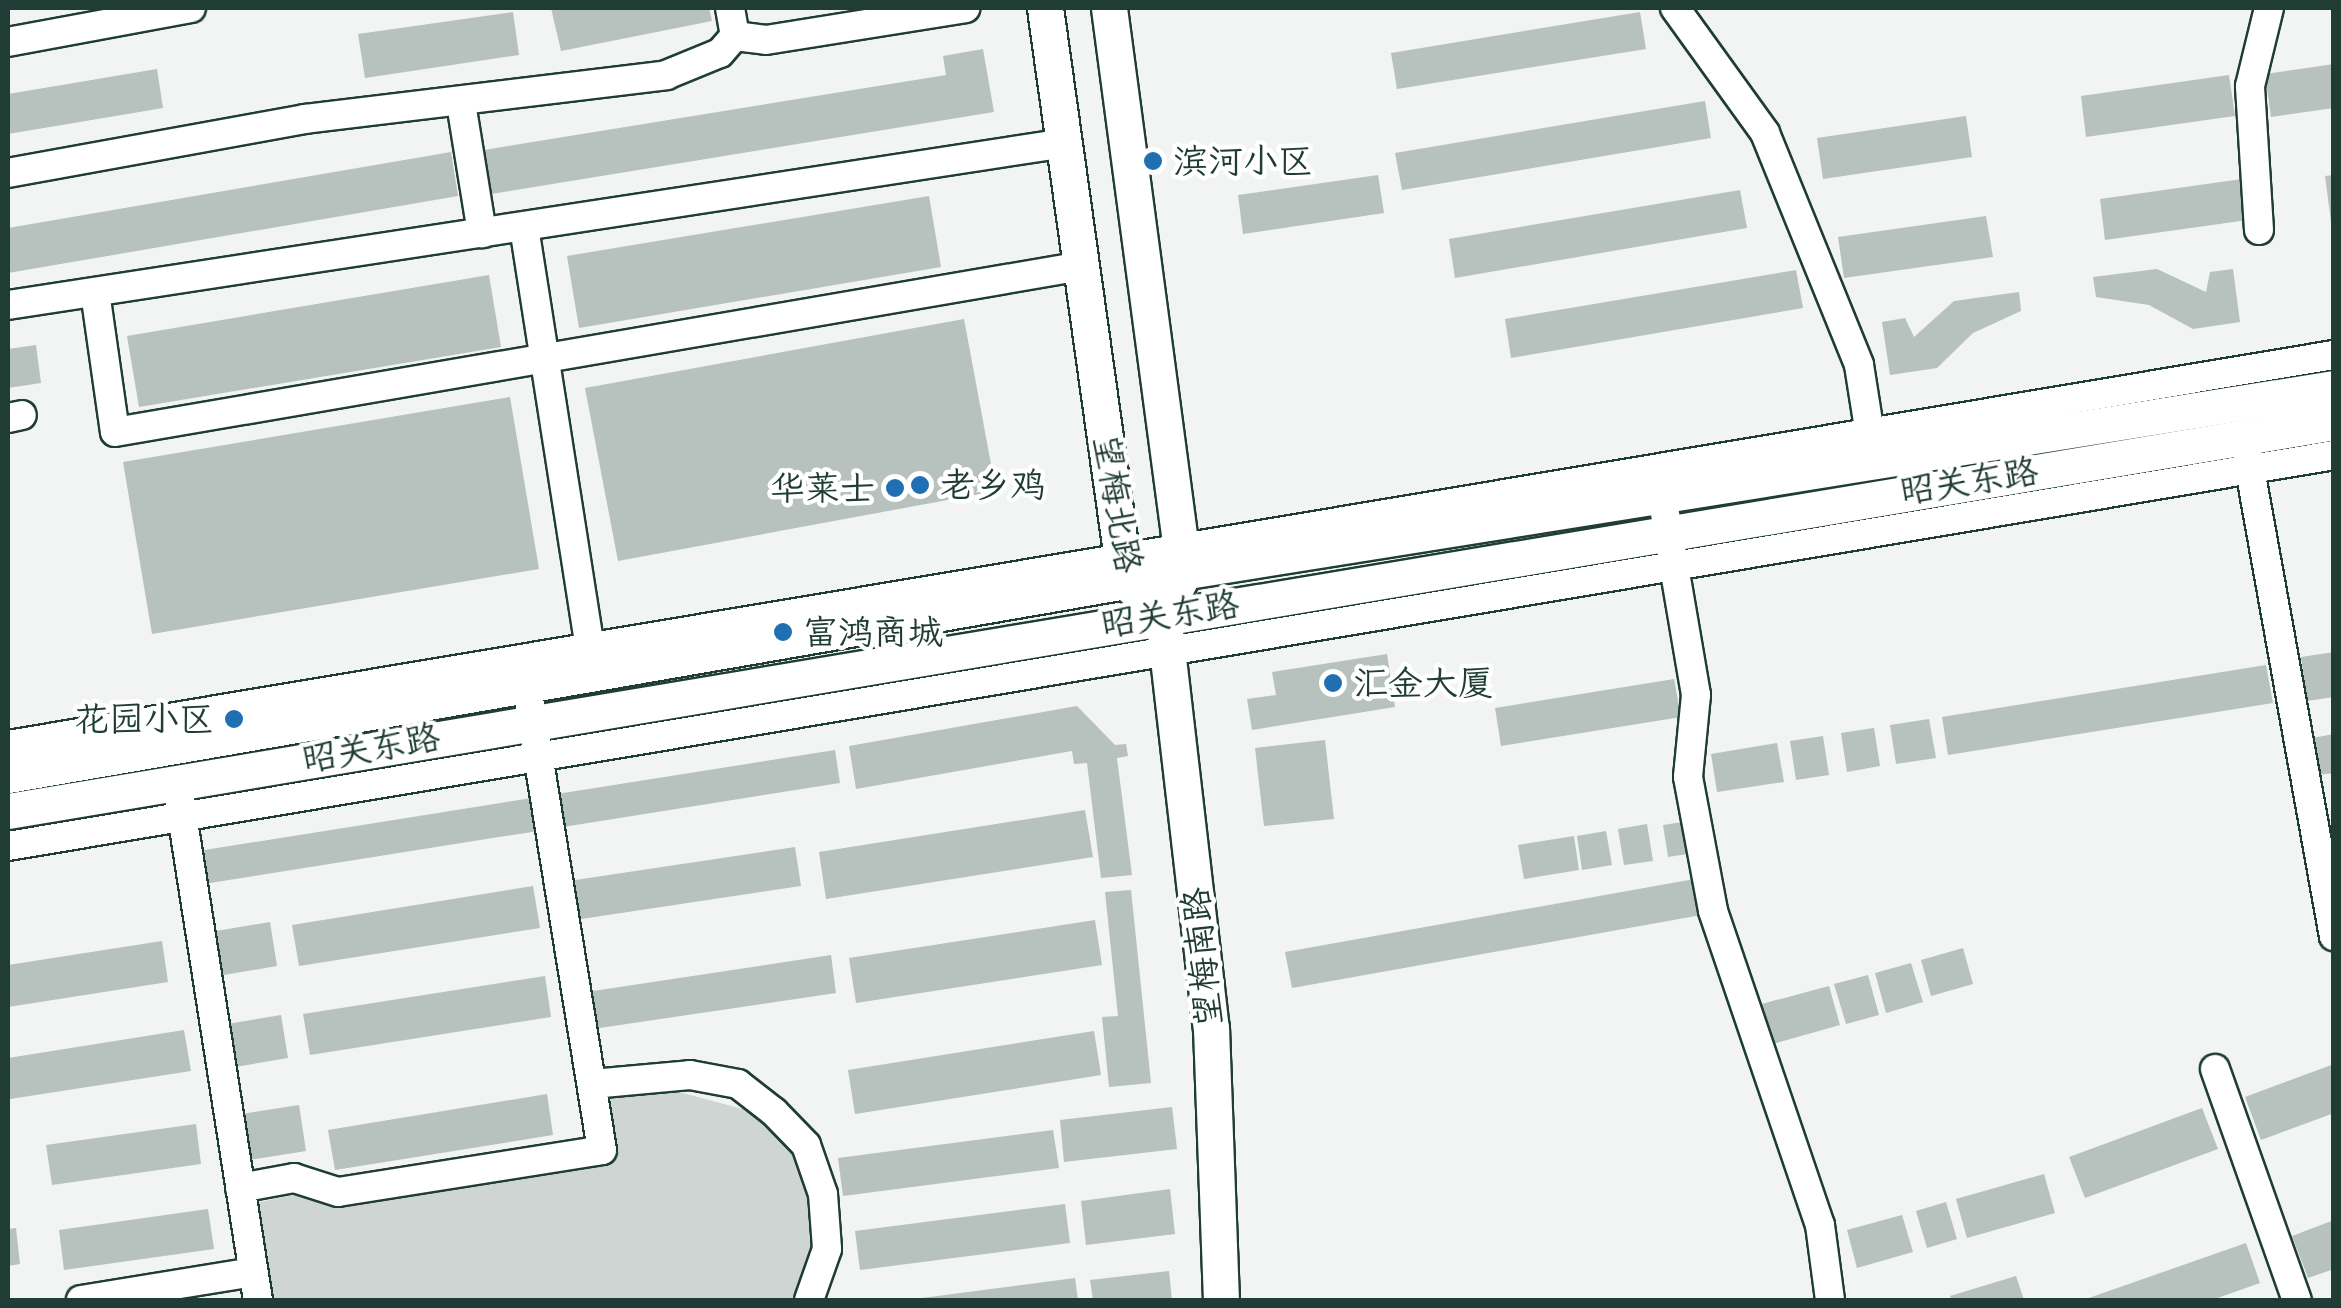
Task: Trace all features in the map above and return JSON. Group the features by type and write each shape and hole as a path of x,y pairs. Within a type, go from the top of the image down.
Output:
{"main road":[{"name":"望梅北路","path":"1044,8 1123,568 1164,632"},
{"name":"望梅北路","path":"1109,8 1182,559 1164,632"},
{"name":"昭关东路","path":"8,775 169,730 1123,568 1662,496 1872,447 2244,436 2334,388"},
{"name":"昭关东路","path":"8,810 177,781 535,738 1670,548 2244,436 2334,422"},
{"name":"望梅南路","path":"1164,632 1211,1028 1221,1300"}],"street":[{"path":"8,42 191,8"},
{"path":"730,8 735,36"},
{"path":"735,36 766,40 966,8"},
{"path":"1674,8 1765,133 1859,365 1872,447"},
{"path":"2259,230 2250,86 2269,8"},
{"path":"8,173 305,119 461,103 666,74 720,52 735,36"},
{"path":"461,103 482,234"},
{"path":"8,306 1066,143"},
{"path":"524,227 592,658"},
{"path":"94,292 116,432 1082,266"},
{"path":"1182,559 1872,447 2334,355"},
{"path":"2334,456 2244,436 2334,936"},
{"path":"1662,496 1696,694 1688,777 1713,911 1820,1225 1830,1300"},
{"path":"840,616 850,684"},
{"path":"240,1188 294,1178 338,1192 602,1150 525,669"},
{"path":"8,744 169,730 258,1300"},
{"path":"8,846 182,816 535,738"},
{"path":"2215,1069 2297,1300"},
{"path":"592,1084 690,1075 738,1084 774,1112 806,1145 823,1194 827,1249 809,1300"},
{"path":"81,1300 254,1272"}],"shaded area":[{"path":"668,1089 761,1114 797,1152 814,1195 820,1247 798,1300 267,1300 250,1204 298,1194 340,1208 594,1165 614,1135 607,1099"}],"building":[{"path":"551,8 709,8 712,21 561,51"},
{"path":"513,12 519,55 365,78 358,34"},
{"path":"1640,12 1646,49 1397,89 1391,53"},
{"path":"983,49 994,112 491,194 484,150 946,75 943,56"},
{"path":"2334,64 2334,108 2271,117 2265,74"},
{"path":"157,69 163,108 8,134 8,94"},
{"path":"2229,75 2235,116 2086,137 2081,96"},
{"path":"1705,101 1711,138 1402,190 1395,153"},
{"path":"1966,116 1972,157 1823,179 1817,138"},
{"path":"451,152 458,196 8,273 8,228"},
{"path":"1378,175 1384,213 1243,234 1238,195"},
{"path":"2334,175 2334,222 2331,222 2325,176"},
{"path":"2249,178 2255,219 2105,240 2100,199"},
{"path":"1740,190 1747,228 1455,278 1449,239"},
{"path":"929,196 941,267 579,328 567,256"},
{"path":"1986,216 1993,257 1844,278 1838,237"},
{"path":"2157,269 2206,292 2210,272 2233,269 2240,322 2193,329 2149,305 2096,297 2093,277"},
{"path":"1796,270 1803,308 1511,358 1505,319"},
{"path":"489,275 501,347 139,407 127,336"},
{"path":"2019,292 2021,311 1973,333 1937,368 1890,375 1882,322 1905,318 1914,337 1954,301"},
{"path":"964,319 996,491 618,561 585,388"},
{"path":"36,345 41,383 8,388 8,349"},
{"path":"510,397 539,569 152,634 123,462"},
{"path":"2334,652 2334,697 2307,701 2301,657"},
{"name":"汇金大厦","path":"1387,654 1395,707 1252,730 1247,699 1276,695 1272,672"},
{"path":"2266,665 2273,703 1948,755 1942,717"},
{"path":"1674,679 1681,717 1501,746 1495,708"},
{"path":"1077,706 1115,745 1126,744 1128,756 1117,758 1132,875 1101,878 1087,763 1074,764 1072,751 856,789 849,746"},
{"path":"1929,719 1936,758 1896,764 1890,725"},
{"path":"1874,728 1880,766 1847,772 1841,733"},
{"path":"2334,734 2334,773 2318,775 2312,738"},
{"path":"1823,736 1829,775 1796,780 1790,741"},
{"path":"1325,740 1334,819 1264,826 1255,748"},
{"path":"1777,743 1784,782 1717,792 1711,754"},
{"path":"835,750 840,783 197,885 192,852"},
{"path":"1085,810 1093,857 826,899 819,852"},
{"path":"1689,821 1694,853 1668,857 1663,825"},
{"path":"1647,824 1653,861 1624,865 1618,829"},
{"path":"1606,831 1612,865 1582,870 1577,836"},
{"path":"1574,836 1579,870 1524,879 1518,845"},
{"path":"795,847 801,886 568,921 562,882"},
{"path":"1700,878 1707,914 1292,988 1285,952"},
{"path":"533,886 540,928 299,966 292,925"},
{"path":"1131,890 1151,1083 1109,1087 1102,1017 1118,1016 1105,892"},
{"path":"1095,920 1102,965 856,1003 849,958"},
{"path":"270,922 277,966 218,976 210,932"},
{"path":"162,941 168,982 8,1007 8,965"},
{"path":"1963,948 1973,984 1931,996 1921,960"},
{"path":"831,955 836,993 586,1030 580,993"},
{"path":"1911,963 1923,1002 1886,1013 1875,973"},
{"path":"1868,975 1879,1015 1846,1024 1834,984"},
{"path":"545,976 551,1017 310,1055 303,1014"},
{"path":"1829,986 1840,1025 1769,1045 1758,1005"},
{"path":"281,1015 288,1058 229,1068 221,1025"},
{"path":"184,1030 191,1071 10,1099 8,1058"},
{"path":"1094,1031 1101,1075 855,1114 848,1070"},
{"path":"2334,1064 2334,1113 2261,1140 2245,1097"},
{"path":"547,1094 553,1135 335,1170 328,1130"},
{"path":"299,1105 306,1151 242,1161 235,1115"},
{"path":"1172,1107 1177,1149 1064,1162 1060,1120"},
{"path":"2202,1108 2218,1149 2085,1198 2069,1157"},
{"path":"196,1124 201,1164 52,1185 46,1145"},
{"path":"1053,1130 1059,1168 843,1196 838,1158"},
{"path":"2044,1174 2055,1213 1967,1238 1956,1199"},
{"path":"1170,1189 1175,1234 1086,1245 1081,1201"},
{"path":"1946,1202 1957,1239 1927,1248 1916,1211"},
{"path":"1065,1204 1070,1243 860,1270 855,1231"},
{"path":"208,1209 214,1249 64,1270 59,1230"},
{"path":"1902,1215 1913,1252 1857,1268 1847,1230"},
{"path":"2334,1220 2334,1269 2308,1278 2292,1236"},
{"path":"16,1228 20,1264 8,1266 8,1229"},
{"path":"2246,1243 2260,1283 2212,1300 2083,1300"},
{"path":"1169,1271 1172,1300 1093,1300 1090,1280"},
{"path":"2016,1276 2024,1300 1952,1300 1950,1296"},
{"path":"1075,1278 1078,1300 922,1300 922,1298"}],"place":[{"name":"滨河小区","path":"1153,161"},
{"name":"老乡鸡","path":"920,485"},
{"name":"华莱士","path":"895,488"},
{"name":"富鸿商城","path":"783,632"},
{"name":"汇金大厦","path":"1333,683"},
{"name":"花园小区","path":"234,719"}]}
